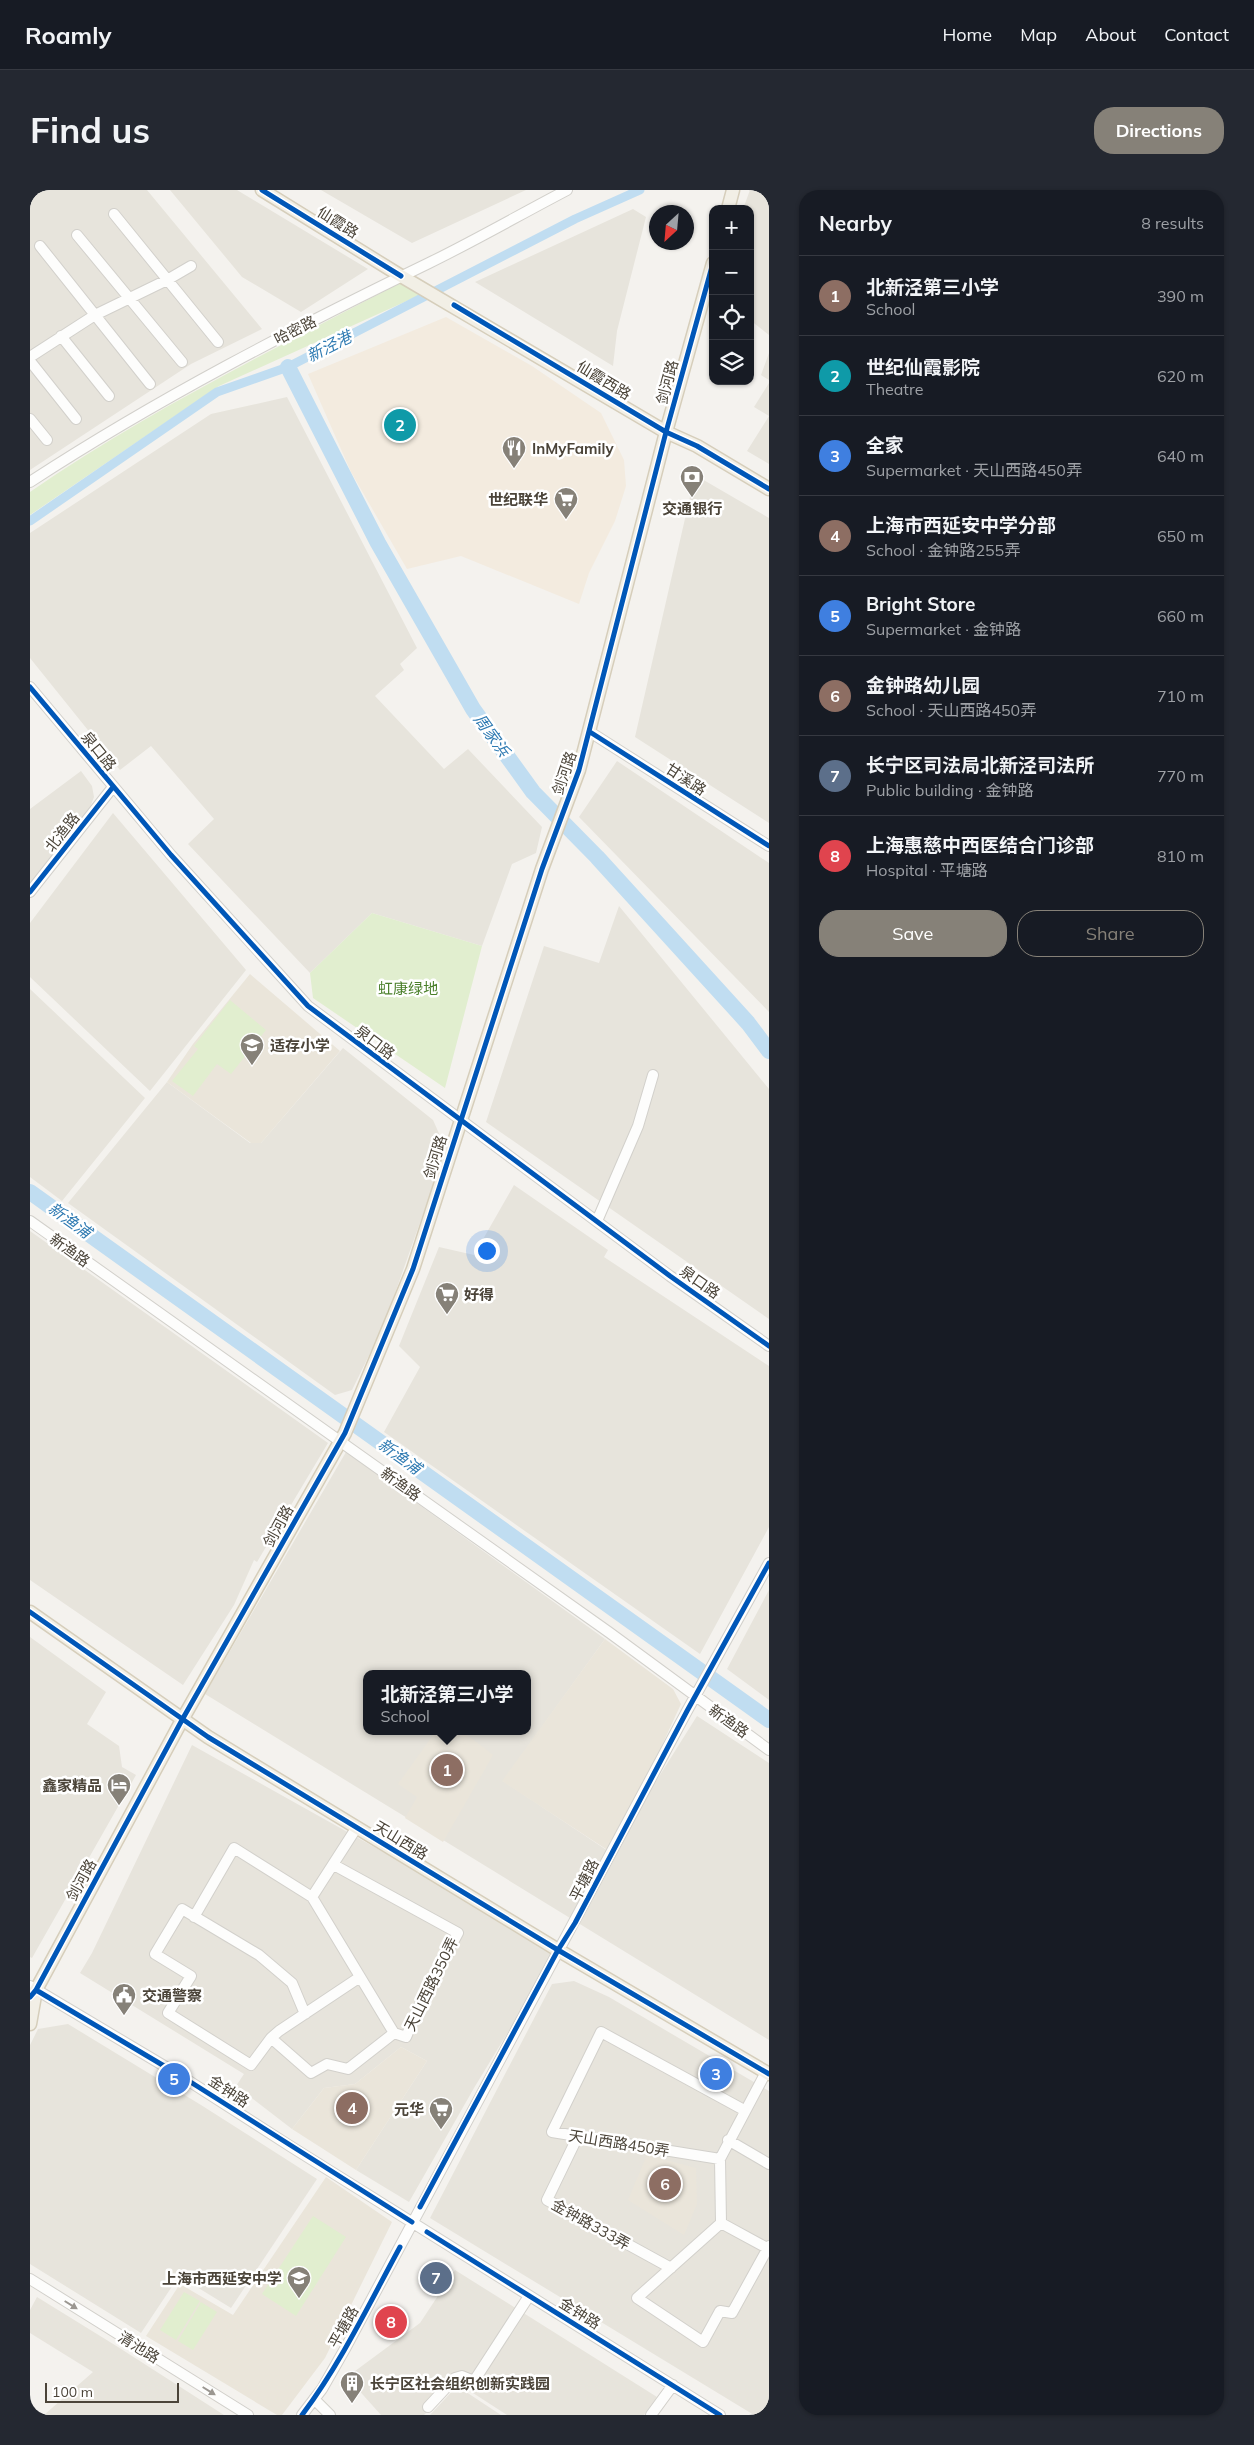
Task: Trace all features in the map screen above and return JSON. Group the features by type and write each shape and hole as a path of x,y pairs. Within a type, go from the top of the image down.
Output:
{"main road":[{"name":"仙霞路","path":"262,190 401,276"},
{"path":"729,205 733,190"},
{"name":"仙霞西路","path":"401,276 454,305 666,432 697,446 769,490"},
{"name":"剑河路","path":"30,2024 31,1993 182,1720 341,1441 357,1408 413,1269 542,869 579,770 666,432 709,277"},
{"name":"天山西路","path":"30,1612 182,1720 558,1950 768,2073"}],"street":[{"name":"哈密路","path":"30,482 94,440 228,365 566,190"},
{"path":"114,214 218,342"},
{"path":"77,235 182,362"},
{"path":"40,246 150,384"},
{"path":"76,419 30,359 61,336 95,315 168,280 191,266"},
{"path":"61,336 109,396"},
{"path":"30,419 47,440"},
{"name":"泉口路","path":"30,687 113,788 308,1006 670,1276 769,1346"},
{"name":"甘溪路","path":"590,732 769,846"},
{"name":"北渔路","path":"30,892 113,788"},
{"path":"597,1221 638,1126 640,1111 654,1075"},
{"name":"新渔路","path":"30,1221 341,1441 769,1750"},
{"name":"平塘路","path":"302,2415 346,2347 558,1950 575,1923 769,1563"},
{"path":"312,1897 357,1827"},
{"name":"天山西路350弄","path":"194,1917 234,1848 312,1897 394,2033 406,2037 422,2000 458,1933 334,1865"},
{"path":"305,2014 292,1983 259,1955 182,1909 155,1954 191,1976 168,2013 251,2065 271,2038 360,1977"},
{"name":"金钟路","path":"31,1993 182,2076 290,2146 720,2415"},
{"name":"天山西路450弄","path":"720,2159 552,2132 601,2032 744,2110"},
{"path":"271,2038 311,2073 327,2064 348,2069 394,2033"},
{"path":"722,2223 720,2159 744,2110 768,2073"},
{"name":"金钟路333弄","path":"578,2136 547,2200 671,2268"},
{"path":"728,2140 769,2164"},
{"path":"722,2223 768,2247 732,2313 720,2311 703,2342 638,2298 722,2223"},
{"name":"清池路","path":"30,2279 248,2415"},
{"path":"428,2407 455,2378 462,2376 474,2381 529,2296"},
{"path":"651,2415 673,2386"},
{"path":"314,2399 330,2415"}],"shaded area":[{"path":"30,190 147,190 262,329 191,364 30,470"},
{"path":"170,190 237,190 368,269 301,312 242,277"},
{"path":"321,190 526,190 412,243"},
{"path":"750,190 769,190 769,335 754,323 754,205 744,205"},
{"path":"633,209 646,217 617,331 613,366 475,282"},
{"path":"446,317 532,366 601,413 624,460 626,486 615,521 589,573 579,604 461,556 407,569 351,472 308,374"},
{"path":"769,353 769,380 761,375"},
{"path":"769,383 769,416 754,407"},
{"path":"287,397 417,648 400,664 404,670 375,696 444,769 468,749 542,827 536,853 512,864 482,946 372,913 310,973 188,844 214,819 151,746 120,770 30,658 30,533 211,414"},
{"path":"769,416 769,464 747,451"},
{"path":"695,475 769,518 769,823 635,737"},
{"path":"617,761 769,863 769,1012 579,817"},
{"path":"81,771 92,786 94,797 89,810 30,884 30,809"},
{"path":"113,813 246,970 150,1091 30,977 30,923"},
{"path":"619,906 769,1089 769,1319 486,1122 544,946 599,963"},
{"name":"适存小学","path":"250,974 340,1051 261,1143 251,1143 167,1082 193,1044"},
{"path":"30,989 145,1098 62,1201 30,1177"},
{"path":"343,1048 433,1120 441,1138 434,1183 383,1327 352,1390 335,1395 68,1203 167,1082 250,1143 261,1143"},
{"path":"514,1185 608,1250 604,1257 769,1366 769,1527 700,1654 384,1432 420,1367 399,1346 439,1247 474,1255"},
{"path":"30,1231 328,1443 257,1562 254,1560 234,1605 183,1685 30,1580"},
{"path":"346,1452 605,1639 503,1781 611,1853 697,1716 769,1763 769,2040 205,1694"},
{"path":"769,1590 769,1700 727,1669"},
{"path":"30,1637 106,1692 87,1724 119,1746 122,1767 136,1775 32,1958 30,1957"},
{"path":"605,1639 673,1689 681,1704 612,1853 502,1781"},
{"path":"433,1735 467,1735 493,1755 443,1842 405,1818 417,1797 398,1784"},
{"path":"192,1745 558,1950 474,2088 409,2202 356,2170 427,2061 401,2047 355,2084 324,2088 292,2129 236,2086 244,2074 80,1973 92,1953"},
{"path":"574,1981 609,1997 769,2091 769,2408 761,2415 754,2415 430,2218 552,1984"},
{"path":"68,2024 201,2105 317,2179 231,2308 179,2276 141,2333 30,2264 30,2045 38,2029"},
{"path":"401,2047 427,2061 356,2170 292,2129 324,2088 355,2084"},
{"path":"647,2155 696,2168 697,2204 684,2235 628,2200"},
{"name":"上海市西延安中学","path":"326,2177 392,2222 325,2358 282,2415 277,2415 146,2336 180,2284 233,2315"},
{"path":"455,2270 657,2397 644,2415 507,2415 456,2382 424,2415 381,2415 347,2377 420,2323"},
{"path":"37,2297 224,2415 44,2415 93,2372 30,2333 30,2310"},
{"path":"457,2386 501,2415 430,2415"}],"green space":[{"path":"400,283 420,295 219,386 30,515 30,492 74,462 212,382"},
{"name":"虹康绿地","path":"372,913 482,946 445,1088 313,998 310,973"},
{"path":"230,1000 266,1030 231,1074 217,1064 193,1096 172,1081 198,1049 194,1046"},
{"path":"313,2216 346,2237 296,2316 262,2294"},
{"path":"184,2292 200,2301 176,2340 160,2330"},
{"path":"201,2302 217,2312 193,2350 178,2341"}],"waterway":[{"name":"新泾港","path":"30,521 217,392 288,367 575,219 640,190"},
{"name":"周家浜","path":"288,367 378,543 473,709 533,792 597,857 748,1023 769,1051"},
{"name":"新渔浦","path":"30,1192 769,1720"}],"cycle path":[{"path":"262,190 401,276"},
{"path":"30,1997 36,1990 182,1720 345,1433 413,1269 542,869 579,770 666,432 709,277"},
{"path":"454,305 666,432 697,446 769,489"},
{"path":"30,687 171,855 308,1006 670,1276 769,1346"},
{"path":"590,732 769,846"},
{"path":"30,892 113,787"},
{"path":"420,2207 558,1950 575,1923 687,1711 769,1563"},
{"path":"30,1612 208,1737 558,1950 769,2074"},
{"path":"36,1990 181,2076 412,2222"},
{"path":"427,2232 720,2415"},
{"path":"302,2415 342,2354 400,2247"}],"place":[{"name":"世纪仙霞影院","path":"400,425"},
{"name":"InMyFamily","path":"514,469"},
{"name":"交通银行","path":"692,498"},
{"name":"世纪联华","path":"566,520"},
{"name":"适存小学","path":"252,1066"},
{"name":"好得","path":"447,1315"},
{"name":"北新泾第三小学","path":"447,1770"},
{"name":"鑫家精品","path":"119,1806"},
{"name":"交通警察","path":"124,2016"},
{"name":"全家","path":"716,2074"},
{"name":"Bright Store","path":"174,2079"},
{"name":"上海市西延安中学分部","path":"352,2108"},
{"name":"元华","path":"441,2130"},
{"name":"金钟路幼儿园","path":"665,2184"},
{"name":"长宁区司法局北新泾司法所","path":"436,2278"},
{"name":"上海市西延安中学","path":"299,2299"},
{"name":"上海惠慈中西医结合门诊部","path":"391,2322"},
{"name":"长宁区社会组织创新实践园","path":"352,2404"}]}
